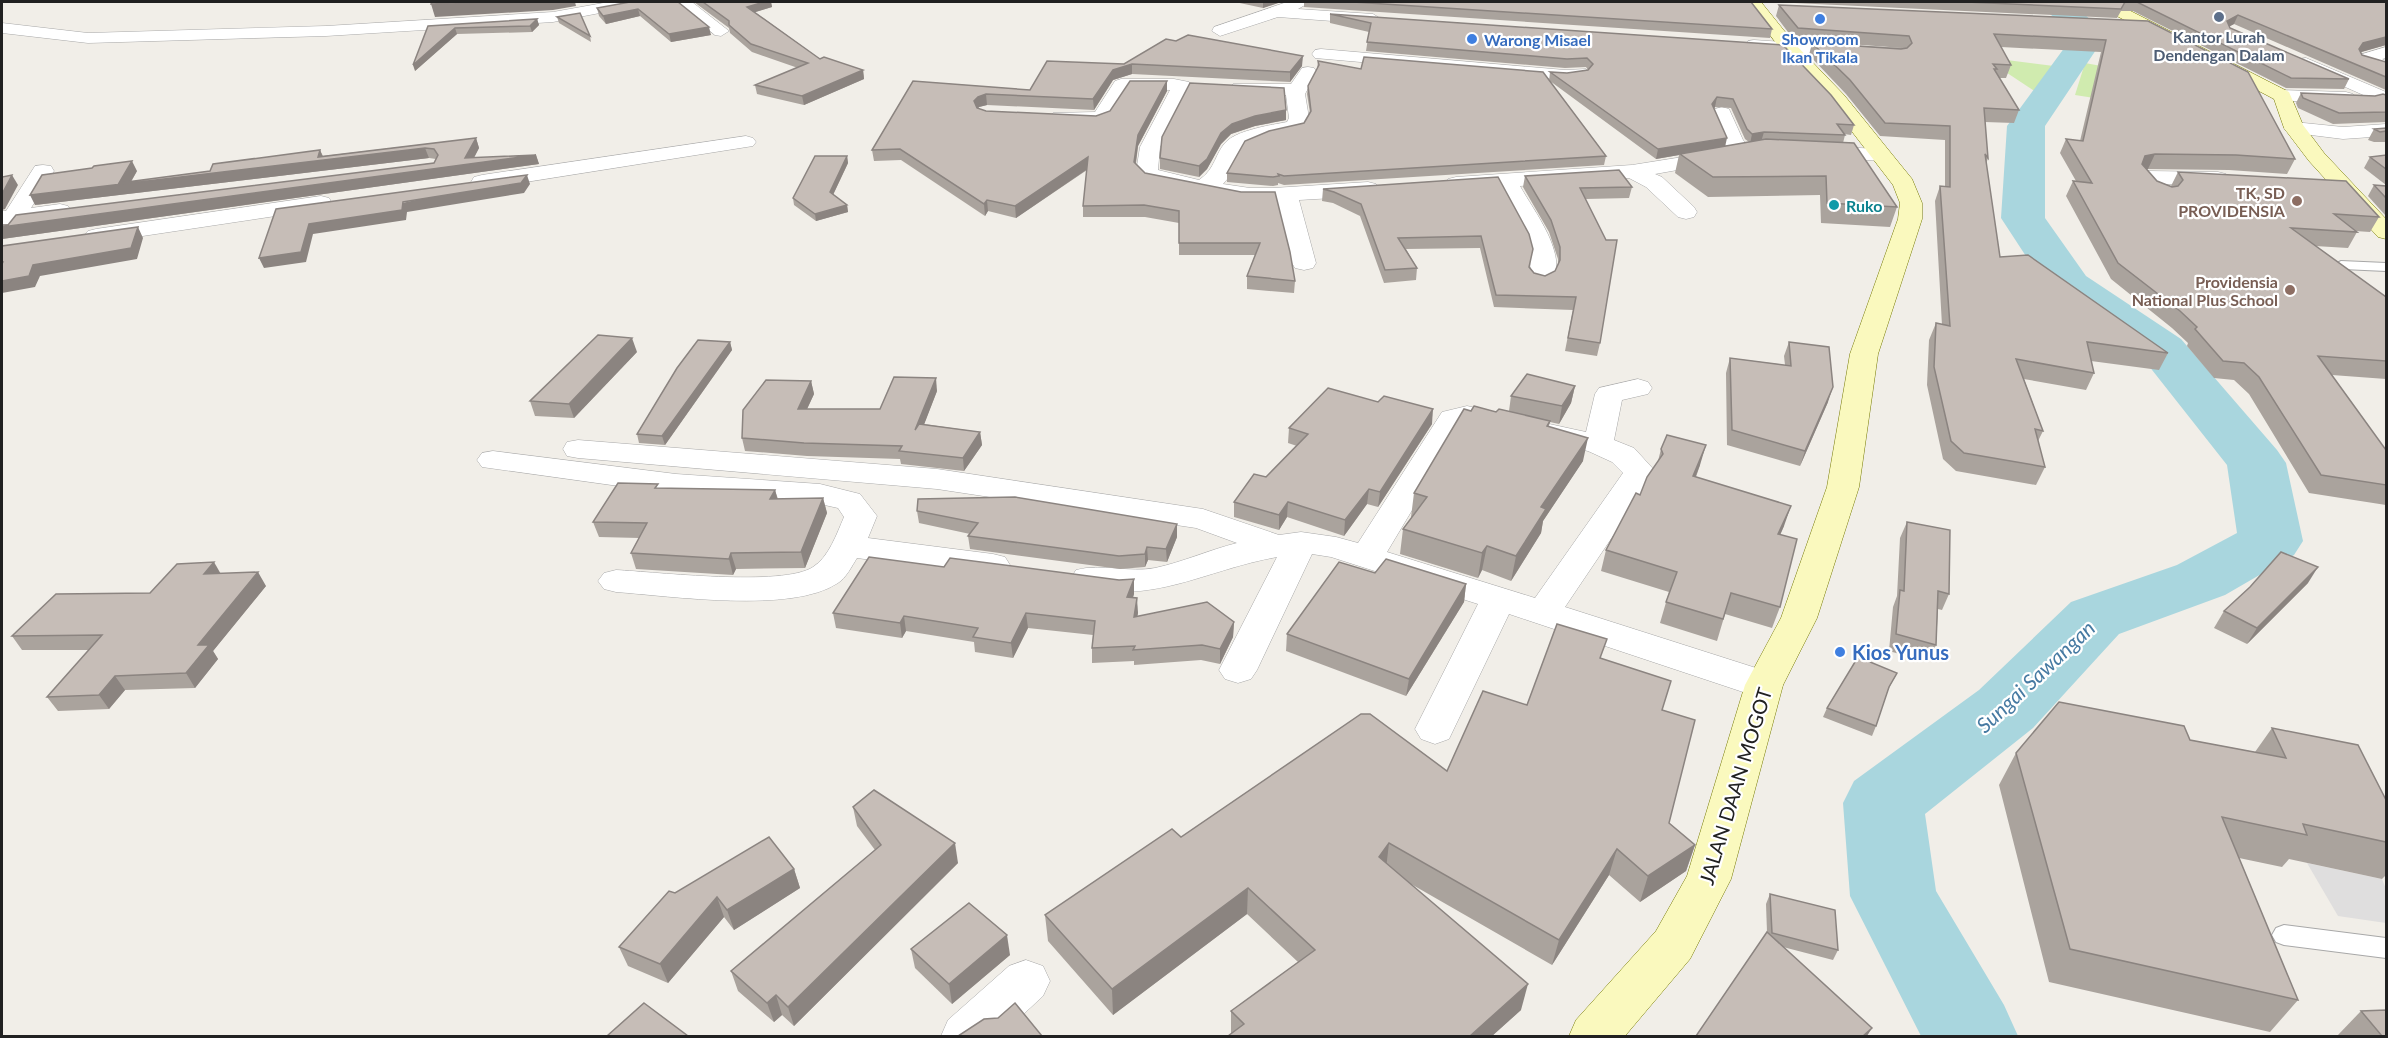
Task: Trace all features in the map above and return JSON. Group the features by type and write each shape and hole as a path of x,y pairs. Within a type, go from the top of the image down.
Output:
{"main road":[{"path":"2102,2 2282,96 2294,128 2301,134 2316,158 2386,232"},
{"name":"JALAN DAAN MOGOT","path":"1594,1036 1673,945 1710,879 1764,685 1799,618 1843,487 1864,354 1910,219 1911,203 1904,184 1837,99 1788,47 1766,7"},
{"path":"2113,25 2145,26"}],"street":[{"path":"2,28 88,38 337,31 553,17 632,2"},
{"path":"682,2 721,31"},
{"path":"1220,31 1277,12 1299,2"},
{"path":"1277,12 1394,20"},
{"path":"1203,187 1218,177 1235,144 1262,133 1295,126 1299,118 1295,105 1295,90 1350,18"},
{"path":"1742,44 1873,53"},
{"path":"2386,52 2365,60 2386,67"},
{"path":"1321,54 1565,75 1580,73"},
{"path":"2290,57 2386,99"},
{"path":"1045,116 1101,118 1122,85 1128,83 1192,86 1150,147 1147,172 1154,177 1250,195 1286,195 1393,187"},
{"path":"1223,88 1295,90"},
{"path":"2282,96 2386,99"},
{"path":"1438,185 1632,171 1753,151 1734,143 1722,113"},
{"path":"2294,128 2343,133 2386,130"},
{"path":"460,185 746,142"},
{"path":"1793,151 1881,155"},
{"path":"472,164 497,167 504,179"},
{"path":"8,232 43,171"},
{"path":"1632,171 1654,182 1686,212"},
{"path":"2163,194 2148,177 2237,180"},
{"path":"1506,181 1541,245 1545,261 1542,278"},
{"path":"2311,185 2342,187"},
{"path":"1286,195 1304,263"},
{"path":"71,239 348,200"},
{"path":"8,232 81,208"},
{"path":"1598,444 1610,394 1638,388"},
{"path":"1367,556 1452,418 1467,415 1483,418 1598,444 1623,454 1640,472 1543,613"},
{"path":"578,449 937,479 1203,519 1289,544 1336,547 1367,556 1764,685"},
{"path":"493,460 676,484 820,494 849,501 861,516 848,546 825,576 798,587 765,589 616,581"},
{"path":"1061,574 1120,582 1157,579 1243,552 1289,544"},
{"path":"1238,670 1289,544"},
{"path":"848,546 1026,570"},
{"path":"1435,729 1499,598"},
{"path":"966,1036 1026,981"}],"lane":[{"path":"2353,282 2335,271 2334,268 2341,265 2386,267"},
{"path":"2284,935 2386,948"}],"shaded area":[{"path":"2307,863 2382,879 2386,889 2386,923 2338,916"}],"green space":[{"path":"1983,57 2054,66 2036,92"},
{"path":"2085,63 2123,70 2107,100 2075,95"}],"building":[{"path":"432,2 479,2 431,4"},
{"path":"630,2 678,2 709,27 669,34 638,9 603,16 597,8"},
{"path":"703,2 764,2 747,7 820,59 824,57 863,70 802,96 755,85 808,63 751,44 729,25 729,21"},
{"path":"1353,2 1751,2 1772,29"},
{"path":"1966,2 2125,2 2121,9"},
{"path":"2137,2 2386,2 2386,37 2363,43 2359,49 2362,55 2386,62 2386,77 2238,15 2227,21 2230,28 2349,79 2291,78"},
{"path":"1779,5 2148,21 2248,72 2295,159 2236,155 2155,154 2145,156 2142,164 2157,181 2172,187 2178,186 2183,180 2178,172 2346,181 2379,217 2334,214 2357,232 2291,228 2386,297 2386,361 2318,356 2386,450 2386,485 2321,475 2259,377 2244,363 2223,361 2195,329 2197,327 2180,311 2118,263 2073,181 2092,183 2066,139 2083,141 2106,40 1994,34 2011,65 1993,64 1997,69 1994,69 2019,110 1984,108 1988,158 1985,154 2000,257 2028,255 2168,353 2087,342 2094,373 2016,359 2043,431 2035,429 2045,467 1964,453 1951,441 1934,367 1936,323 1950,326 1940,186 1950,187 1950,126 1885,123 1850,80 1812,43 1901,49 1907,48 1912,43 1909,36 1798,28"},
{"path":"580,13 590,36 557,17"},
{"path":"1330,14 1783,45 1831,95 1854,125 1837,124 1845,135 1764,132 1752,134 1747,129 1733,99 1717,97 1712,104 1727,138 1658,149 1550,72 1567,73 1588,70 1593,64 1587,58 1567,59 1367,42 1371,23"},
{"path":"537,19 530,26 455,28 413,65 428,26"},
{"path":"1188,35 1303,56 1290,72 1132,64 1113,70 1093,99 986,94 974,101 977,108 986,111 1096,116 1110,111 1130,81 1167,81 1138,135 1134,162 1145,173 1241,192 1275,192 1295,281 1247,276 1260,243 1179,243 1179,211 1144,205 1083,206 1088,157 1015,206 987,200 984,204 900,149 872,150 913,81 1030,90 1047,61 1124,64 1166,39 1176,41"},
{"path":"1364,57 1543,72 1606,156 1284,176 1278,174 1279,176 1273,177 1227,173 1245,141 1269,131 1304,123 1311,111 1308,86 1319,65 1318,61 1361,69"},
{"path":"1190,83 1284,88 1286,110 1255,116 1232,124 1221,133 1207,159 1199,166 1160,158 1162,137"},
{"path":"2301,93 2375,96 2383,94 2386,95 2386,112 2339,113 2303,98"},
{"path":"2386,128 2386,131 2380,132 2374,129"},
{"path":"476,138 465,158 536,155 2,227 2,225 8,225 16,215 434,163 438,155 434,149 425,148 30,195 42,175 132,161 119,183 210,171 213,164 320,150 318,157"},
{"path":"1766,139 1854,143 1897,207 1827,203 1826,176 1713,177 1680,154"},
{"path":"2386,155 2386,169 2370,157"},
{"path":"815,156 847,156 830,192 847,205 815,214 793,198"},
{"path":"1619,170 1632,187 1580,188 1606,240 1617,240 1600,343 1568,338 1576,297 1496,295 1481,236 1398,238 1417,268 1385,270 1361,204 1323,189 1498,177 1529,234 1533,249 1529,267 1534,273 1545,276 1555,271 1560,260 1560,247 1551,220 1525,176"},
{"path":"12,175 2,194 2,177"},
{"path":"527,175 521,183 403,202 402,210 309,224 301,252 259,258 276,209"},
{"path":"2374,185 2386,186 2386,198"},
{"path":"138,227 131,248 33,265 29,276 2,281 2,246"},
{"path":"598,335 632,338 569,404 530,401"},
{"path":"698,340 730,342 662,436 637,434 677,368"},
{"path":"1789,342 1829,347 1833,387 1805,451 1732,430 1730,358 1791,366"},
{"path":"1527,374 1575,386 1562,406 1511,396"},
{"path":"894,377 936,378 915,430 919,424 980,432 963,458 899,451 902,446 804,443 742,438 743,410 766,380 811,381 798,409 880,409"},
{"path":"1328,388 1378,402 1384,396 1433,409 1380,492 1369,489 1345,520 1288,502 1279,515 1234,502 1254,474 1266,477 1308,434 1289,428"},
{"path":"1474,406 1496,412 1499,409 1550,421 1547,426 1588,438 1541,507 1546,509 1516,556 1487,546 1482,553 1403,529 1427,497 1414,493 1464,409 1471,411"},
{"path":"1667,435 1706,445 1693,476 1791,506 1778,534 1797,539 1780,607 1731,593 1723,619 1666,602 1677,572 1606,550 1636,493 1640,495 1647,477 1663,454 1661,449"},
{"path":"618,483 658,484 655,488 775,490 770,499 823,498 801,552 731,553 729,559 631,553 647,523 593,522"},
{"path":"1015,497 1177,524 1166,549 1147,547 1145,554 1119,556 968,536 978,523 917,511 918,499"},
{"path":"1907,522 1950,530 1949,594 1938,591 1936,645 1896,634 1900,590 1904,591"},
{"path":"2281,552 2318,567 2257,628 2224,611 2250,587"},
{"path":"869,557 944,567 950,558 1119,580 1134,579 1127,597 1137,598 1134,617 1207,602 1234,622 1220,649 1202,645 1133,650 1135,646 1092,648 1095,621 1026,613 1011,643 973,637 978,628 904,616 900,623 833,613"},
{"path":"1386,559 1466,584 1409,679 1287,634 1339,562 1375,573"},
{"path":"214,562 204,574 258,572 198,645 209,645 186,673 115,676 99,695 47,697 102,635 12,636 56,594 150,593 177,564"},
{"path":"1557,624 1607,639 1600,658 1671,681 1662,710 1695,720 1669,823 1695,845 1648,876 1617,849 1559,940 1389,843 1379,857 1528,984 1470,1036 1228,1036 1244,1024 1231,1011 1315,950 1248,888 1112,989 1045,915 1172,829 1181,837 1361,714 1370,714 1447,771 1483,691 1527,705"},
{"path":"1858,657 1897,673 1889,687 1876,726 1827,708"},
{"path":"2059,702 2184,726 2190,740 2286,758 2272,728 2358,745 2386,800 2386,842 2303,824 2307,835 2222,817 2298,1000 2070,949 2016,753"},
{"path":"874,790 955,843 788,1007 776,995 767,1003 731,971 881,845 853,807"},
{"path":"769,837 794,869 727,910 717,897 660,964 619,947 669,891 675,893"},
{"path":"1770,894 1835,910 1838,950 1772,933"},
{"path":"969,903 1007,935 949,984 911,949"},
{"path":"1767,932 1872,1028 1863,1036 1696,1036"},
{"path":"644,1003 688,1036 607,1036"},
{"path":"1015,1003 1042,1036 958,1036 984,1019 998,1018"},
{"path":"2386,1010 2386,1036 2382,1036 2361,1011"}],"waterway":[{"name":"Sungai Sawangan","path":"1970,1036 1893,896 1883,803 2006,709 2095,618 2201,580 2271,541 2256,463 2163,350 2069,286 2023,218 2026,126 2090,35 2059,6 2047,2"}],"place":[{"name":"Kantor Lurah Dendengan Dalam","path":"2219,17"},
{"name":"Showroom Ikan Tikala","path":"1820,19"},
{"name":"Warong Misael","path":"1472,39"},
{"name":"TK, SD PROVIDENSIA","path":"2297,201"},
{"name":"Ruko","path":"1834,205"},
{"name":"Providensia National Plus School","path":"2290,290"},
{"name":"Kios Yunus","path":"1840,652"}]}
